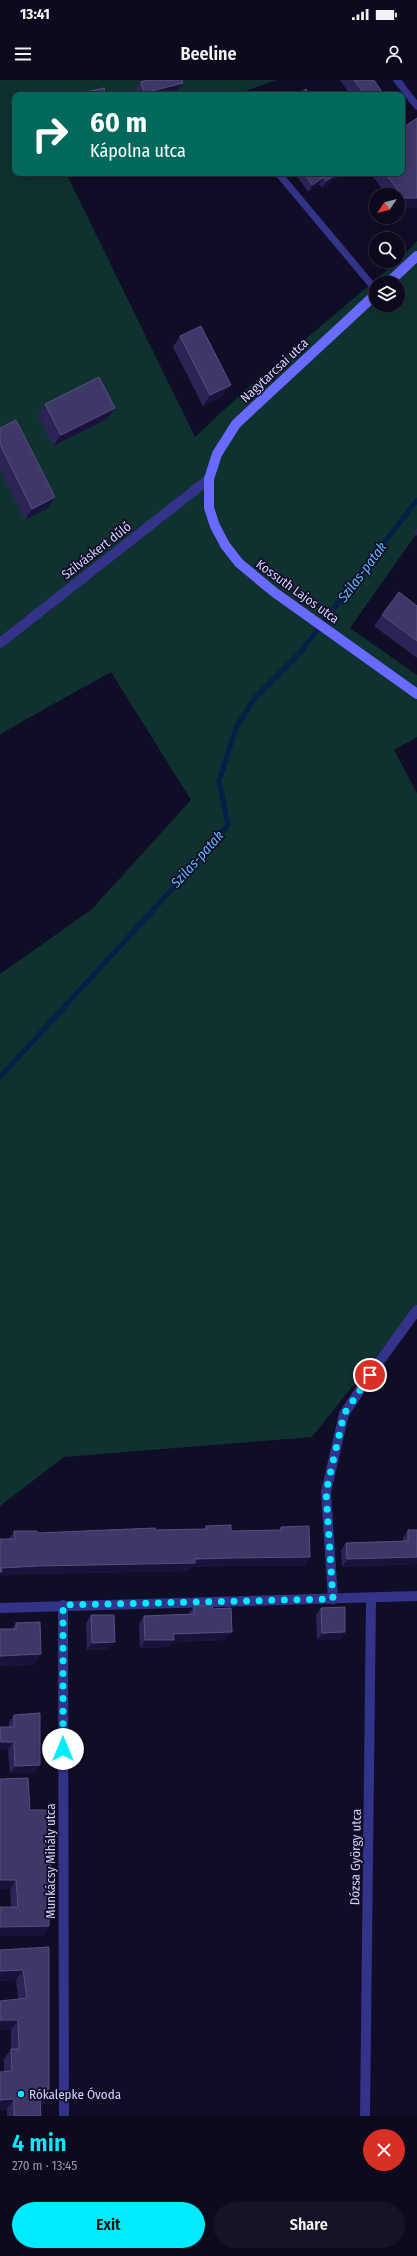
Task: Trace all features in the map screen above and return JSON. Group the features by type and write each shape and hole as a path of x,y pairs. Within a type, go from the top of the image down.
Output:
{"main road":[{"path":"396,276 417,256"},
{"name":"Nagytarcsai utca","path":"209,479 217,454 236,424 369,300"},
{"name":"Kossuth Lajos utca","path":"209,479 209,508 215,526 225,545 239,563 274,592 417,694"}],"street":[{"name":"Szilváskert dűlő","path":"0,643 209,479"},
{"path":"333,1599 326,1492 344,1414 379,1362 417,1310"},
{"path":"0,1608 63,1605 371,1599 417,1596"},
{"name":"Dózsa György utca","path":"365,2116 371,1599"},
{"name":"Munkácsy Mihály utca","path":"63,1605 64,2116"}],"lane":[{"path":"398,80 417,106"},
{"path":"281,176 369,282"}],"green space":[{"path":"0,80 277,80 243,92 12,92 12,176 67,176 195,437 244,391 369,285 369,312 405,312 405,276 380,276 390,268 405,268 405,254 417,241 417,533 350,628 417,675 417,737 394,750 417,793 417,1305 312,1437 64,1457 0,1506 0,974 92,909 191,800 111,672 0,734"}],"building":[{"path":"147,80 182,80 183,83 144,92 141,82"},
{"path":"354,80 374,80 382,92 363,92"},
{"path":"104,88 105,92 85,92"},
{"path":"417,118 417,198 405,198 405,188 396,188 387,176 405,176 405,126"},
{"path":"306,176 334,176 326,181 324,177 312,185"},
{"path":"201,326 231,385 210,395 180,336"},
{"path":"99,377 115,408 61,435 45,404"},
{"path":"16,420 55,497 32,509 0,444 0,428"},
{"path":"399,592 417,606 417,641 382,615"},
{"path":"231,1525 231,1531 281,1530 281,1527 309,1526 310,1557 195,1559 195,1563 38,1566 1,1568 2,1572 0,1572 0,1539 15,1539 14,1531 37,1531 37,1533 155,1528 155,1530 206,1529 206,1526"},
{"path":"408,1530 417,1530 417,1557 347,1559 346,1543 408,1541"},
{"path":"212,1605 213,1609 231,1608 232,1632 173,1634 174,1640 145,1640 144,1616 194,1614 194,1606"},
{"path":"345,1607 345,1632 322,1633 321,1608"},
{"path":"91,1615 114,1615 115,1642 92,1643"},
{"path":"40,1622 41,1654 0,1656 0,1629 16,1629 16,1623"},
{"path":"40,1713 40,1765 15,1766 14,1742 1,1742 0,1727 14,1727 14,1715"},
{"path":"28,1778 30,1810 49,1810 51,1853 49,1926 0,1927 0,1907 18,1907 16,1880 0,1880 0,1779"},
{"path":"49,1947 49,2097 40,2097 41,2116 14,2116 14,2099 0,2100 0,2072 12,2071 11,2049 19,2049 18,2020 0,2020 0,2001 27,1998 23,1970 0,1971 0,1950"}],"waterway":[{"name":"Szilas-patak","path":"0,1077 165,897 228,825 219,781 236,728 253,700 299,654 417,500"}],"place":[{"name":"Rókalepke Óvoda","path":"21,2094"}],"route":[{"path":"63,1749 63,1605 333,1599 326,1492 344,1414 370,1375"}]}
